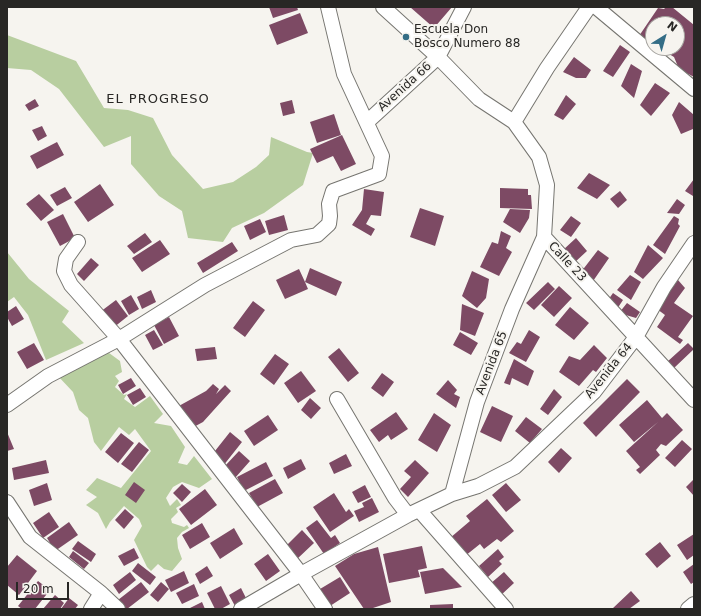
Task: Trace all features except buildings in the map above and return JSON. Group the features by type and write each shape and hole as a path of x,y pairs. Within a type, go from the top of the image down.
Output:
{"street":[{"path":"7,405 48,376 119,339 205,285 291,240 317,235 329,224 329,204 333,191 379,174 382,156 344,74 328,7"},
{"name":"Calle 23","path":"383,7 438,57 479,99 514,122 539,157 547,185 544,237 694,400"},
{"name":"Avenida 66","path":"367,122 438,57 464,7"},
{"path":"514,122 547,68 598,9 694,89"},
{"name":"Avenida 65","path":"452,494 477,402 512,309 544,237"},
{"path":"78,242 66,259 64,271 71,285 119,339 301,574 325,609"},
{"name":"Avenida 64","path":"241,609 414,512 452,494 478,486 515,467 594,392 636,337 664,287 694,243"},
{"path":"337,399 395,498 414,512 506,609"},
{"path":"7,502 30,537 101,593 118,609"},
{"path":"91,609 101,593"},
{"path":"688,609 694,604"}],"green space":[{"path":"7,35 76,61 104,108 128,110 153,118 172,155 203,189 233,182 256,167 269,155 271,137 307,152 313,153 303,185 264,213 232,228 223,242 188,238 182,211 159,196 131,164 131,136 104,147 59,89 31,70 7,68"},
{"path":"7,252 29,279 69,311 62,322 84,343 46,360 28,315 14,297 7,302"},
{"path":"105,350 120,361 122,372 115,376 119,381 115,387 124,395 127,394 124,399 135,407 150,396 163,414 154,423 171,426 185,447 178,463 187,465 194,456 212,479 199,488 182,482 173,487 166,498 170,506 177,499 181,505 176,508 178,512 171,519 172,523 184,527 187,525 189,528 182,532 177,538 178,548 182,559 172,571 164,569 158,564 151,571 147,567 134,540 142,526 139,519 124,506 106,529 98,513 86,505 97,497 86,490 97,478 121,488 151,451 135,429 129,435 119,427 101,451 94,442 88,418 79,410 73,392 57,375"}],"place":[{"name":"Escuela Don Bosco Numero 88","path":"406,37"}],"district":[{"name":"EL PROGRESO","path":"158,100"}]}
